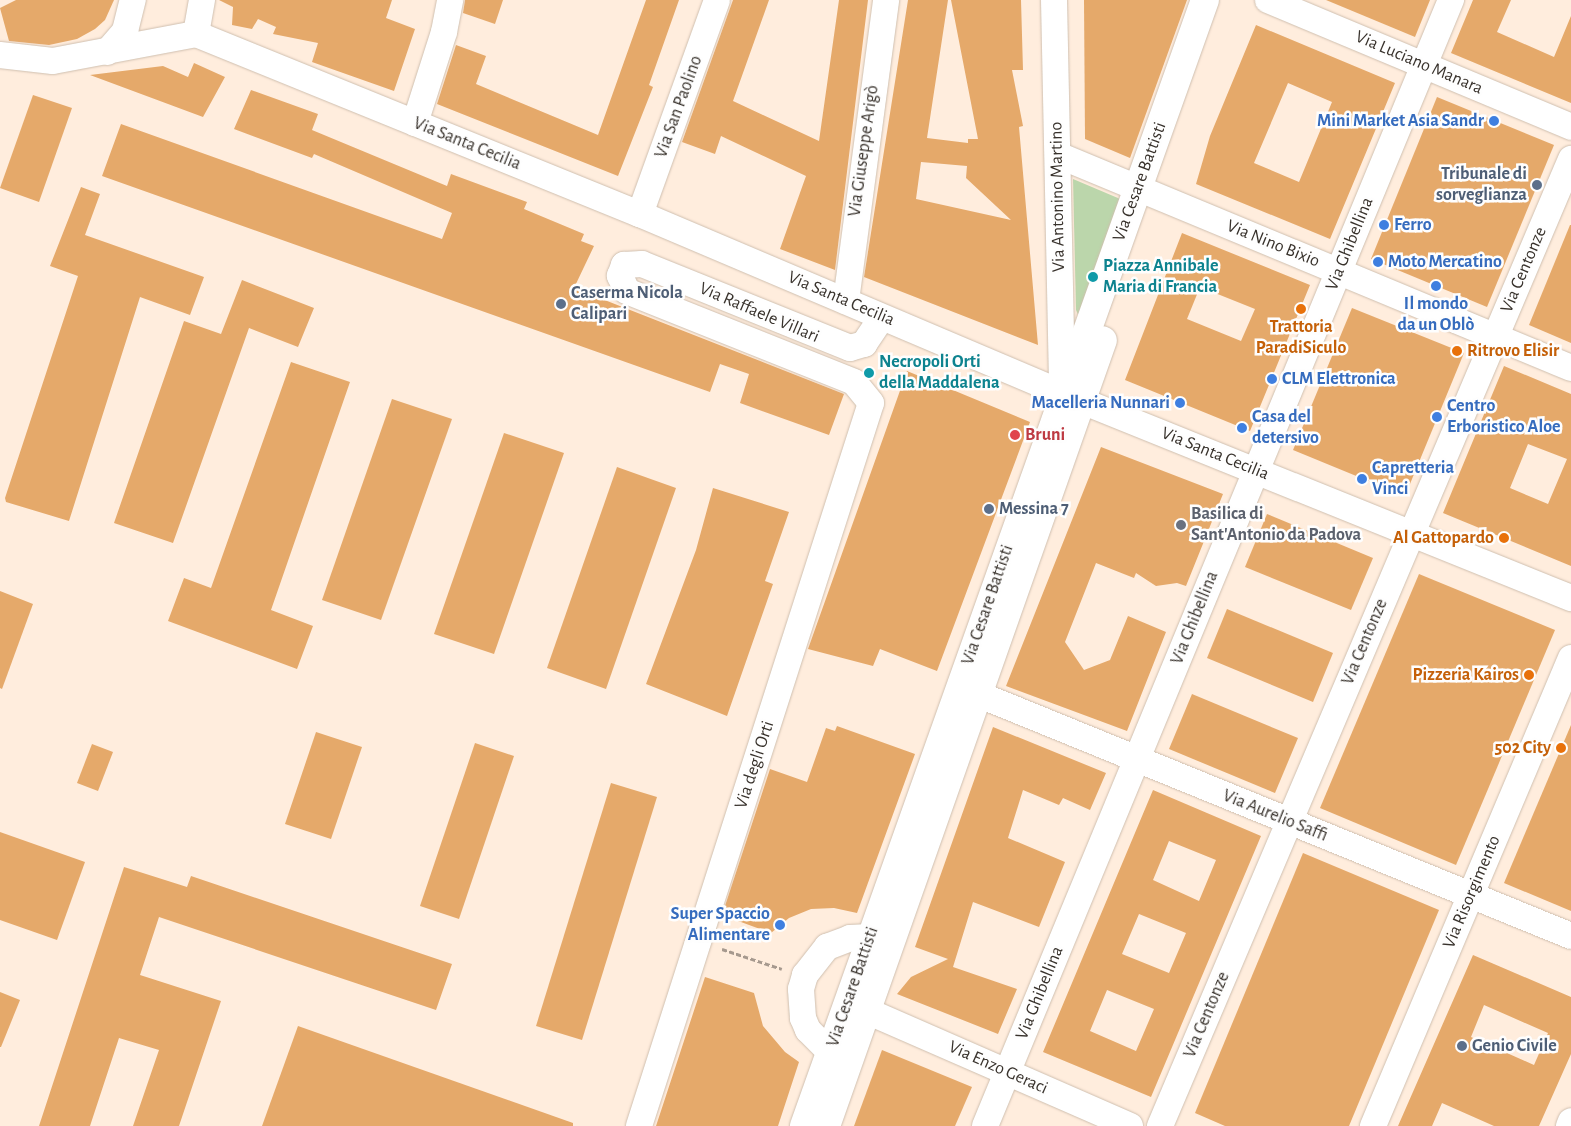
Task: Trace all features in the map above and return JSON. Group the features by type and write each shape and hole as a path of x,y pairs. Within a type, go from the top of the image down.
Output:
{"main road":[{"name":"Via Cesare Battisti","path":"1146,192 1205,0"},
{"name":"Via Cesare Battisti","path":"804,1126 870,937 1073,397 1146,192 1224,0"},
{"name":"Via Cesare Battisti","path":"826,1126 980,695 1073,397"}],"street":[{"path":"107,52 125,31 133,0"},
{"path":"0,55 37,62 107,52 196,34 202,0"},
{"path":"415,123 444,32 450,0"},
{"name":"Via San Paolino","path":"640,214 717,0"},
{"name":"Via Giuseppe Arigò","path":"846,301 886,0"},
{"name":"Via Antonino Martino","path":"1054,0 1058,155 1073,397"},
{"name":"Via Luciano Manara","path":"1268,0 1571,127"},
{"name":"Via Ghibellina","path":"985,1126 1450,0"},
{"name":"Via Santa Cecilia","path":"196,34 640,214 1073,397 1571,598"},
{"name":"Via Nino Bixio","path":"1058,155 1571,368"},
{"name":"Via Centonze","path":"1160,1126 1571,159"},
{"name":"Via Raffaele Villari","path":"871,403 854,382 627,291 620,276 624,265 642,264 850,348 864,344 882,317"},
{"name":"Via degli Orti","path":"639,1126 871,403"},
{"name":"Via Risorgimento","path":"1373,1126 1571,658"},
{"name":"Via Aurelio Saffi","path":"980,695 1571,936"},
{"path":"830,1052 808,1030 803,1018 801,989 805,975 827,947 850,938 870,937"},
{"name":"Via Enzo Geraci","path":"867,1011 1130,1126"},
{"path":"1569,1126 1571,1121"}],"path":[{"path":"698,941 805,975"}],"green space":[{"path":"1073,179 1125,201 1079,317 1076,310"}],"building":[{"path":"16,0 114,0 105,20 95,29 77,39 49,45 9,41 0,8"},
{"path":"219,0 392,0 386,18 415,29 394,91 312,62 318,43 273,34 276,27 258,19 252,29 232,25 233,7"},
{"path":"465,0 503,0 495,24 463,13"},
{"path":"646,0 679,0 649,85 653,87 618,176 437,104 456,45 486,56 476,84 598,135"},
{"path":"733,0 769,0 733,101 819,141 839,0 868,0 835,270 780,249 806,176 721,136 715,154 682,142"},
{"path":"908,0 948,0 927,138 968,143 968,139 978,139 951,0 1021,0 1023,70 1012,70 1023,126 1019,127 1038,345 864,277","holes":["921,162 967,166 966,178 1011,220 916,199"]},
{"path":"1084,0 1187,0 1130,158 1085,139"},
{"path":"1326,0 1430,0 1415,37"},
{"path":"1473,0 1511,0 1497,32 1554,57 1571,16 1571,103 1451,53"},
{"path":"1256,25 1395,83 1330,239 1196,184 1210,136","holes":["1288,83 1332,102 1299,182 1254,163"]},
{"path":"194,63 225,77 203,117 90,75 163,66 188,77"},
{"path":"251,90 318,114 312,130 447,186 451,174 527,202 524,209 584,234 581,241 594,246 574,288 844,394 829,435 740,403 749,374 720,364 710,392 102,176 121,124 442,239 452,213 314,154 312,158 234,129"},
{"path":"33,95 72,108 39,202 0,188"},
{"path":"1437,97 1554,145 1487,307 1371,259"},
{"path":"81,187 100,194 85,235 204,277 190,315 140,297 69,521 6,502 5,498 78,276 50,266"},
{"path":"1571,225 1571,343 1529,325"},
{"path":"1182,233 1310,285 1250,431 1125,380","holes":["1200,287 1255,309 1241,341 1187,319"]},
{"path":"242,280 314,308 298,347 249,328 173,543 114,523 184,321 221,334"},
{"path":"1352,308 1464,353 1405,496 1293,450"},
{"path":"291,362 350,382 271,610 313,626 297,669 168,621 184,578 211,588"},
{"path":"1504,366 1571,394 1571,566 1443,513","holes":["1528,444 1567,459 1548,504 1510,488"]},
{"path":"907,371 1030,422 937,671 880,649 873,666 808,649"},
{"path":"392,399 452,419 381,620 322,600"},
{"path":"504,433 564,453 494,654 434,634"},
{"path":"1101,447 1223,494 1186,586 1177,583 1156,586 1136,573 1134,578 1096,563 1065,642 1084,670 1110,660 1128,616 1166,632 1127,731 1006,686"},
{"path":"617,467 676,488 606,689 547,668"},
{"path":"713,488 789,512 765,581 773,584 727,716 646,684 696,550"},
{"path":"1267,514 1373,558 1351,610 1245,567"},
{"path":"1419,574 1555,630 1456,865 1320,808"},
{"path":"0,591 33,604 2,689 0,688"},
{"path":"1227,609 1333,653 1313,702 1207,658"},
{"path":"1192,694 1298,738 1275,793 1169,749"},
{"path":"1571,725 1571,911 1504,883"},
{"path":"837,726 915,754 857,913 834,908 811,909 789,918 771,933 722,915 770,769 807,782 826,728 835,731"},
{"path":"993,727 1106,773 1090,810 1063,798 1059,805 1023,790 1008,838 1065,862 1039,927 973,902 953,967 1017,989 998,1034 897,994 911,977 948,959 915,947"},
{"path":"316,732 362,747 331,839 285,824"},
{"path":"475,743 514,756 459,919 420,906"},
{"path":"92,744 113,752 98,791 77,783"},
{"path":"611,783 657,797 582,1040 536,1026"},
{"path":"1153,790 1261,836 1151,1097 1043,1052","holes":["1169,841 1216,860 1199,901 1153,880","1139,914 1186,933 1169,973 1122,954","1107,990 1154,1009 1136,1051 1090,1031"]},
{"path":"0,832 85,862 57,940 0,920"},
{"path":"1303,853 1439,910 1349,1126 1225,1126 1195,1113"},
{"path":"124,867 187,887 191,876 452,964 436,1010 159,917 140,975 221,1001 179,1126 133,1126 159,1050 119,1038 90,1126 39,1126"},
{"name":"Genio Civile","path":"1473,955 1571,997 1571,1054 1539,1126 1494,1126 1442,1103 1432,1126 1398,1126","holes":["1484,1005 1548,1033 1534,1065 1471,1037"]},
{"path":"705,977 754,993 763,1026 785,1052 799,1062 778,1126 656,1126"},
{"path":"0,992 20,1000 1,1047 0,1047"},
{"path":"298,1026 573,1123 573,1126 262,1126"},
{"path":"882,1050 972,1087 955,1126 854,1126"}],"place":[{"name":"Mini Market Asia Sandr","path":"1494,121"},
{"name":"Tribunale di sorveglianza","path":"1537,185"},
{"name":"Ferro","path":"1384,225"},
{"name":"Moto Mercatino","path":"1378,262"},
{"name":"Piazza Annibale Maria di Francia","path":"1093,277"},
{"name":"Il mondo da un Oblò","path":"1436,286"},
{"name":"Caserma Nicola Calipari","path":"561,304"},
{"name":"Trattoria ParadiSiculo","path":"1301,309"},
{"name":"Ritrovo Elisir","path":"1457,351"},
{"name":"Necropoli Orti della Maddalena","path":"869,373"},
{"name":"CLM Elettronica","path":"1272,379"},
{"name":"Macelleria Nunnari","path":"1180,403"},
{"name":"Centro Erboristico Aloe","path":"1437,417"},
{"name":"Casa del detersivo","path":"1242,428"},
{"name":"Bruni","path":"1015,435"},
{"name":"Capretteria Vinci","path":"1362,479"},
{"name":"Messina 7","path":"989,509"},
{"name":"Basilica di Sant'Antonio da Padova","path":"1181,525"},
{"name":"Al Gattopardo","path":"1504,538"},
{"name":"Pizzeria Kairos","path":"1529,675"},
{"name":"502 City","path":"1561,748"},
{"name":"Super Spaccio Alimentare","path":"780,925"},
{"name":"Genio Civile","path":"1462,1046"}]}
